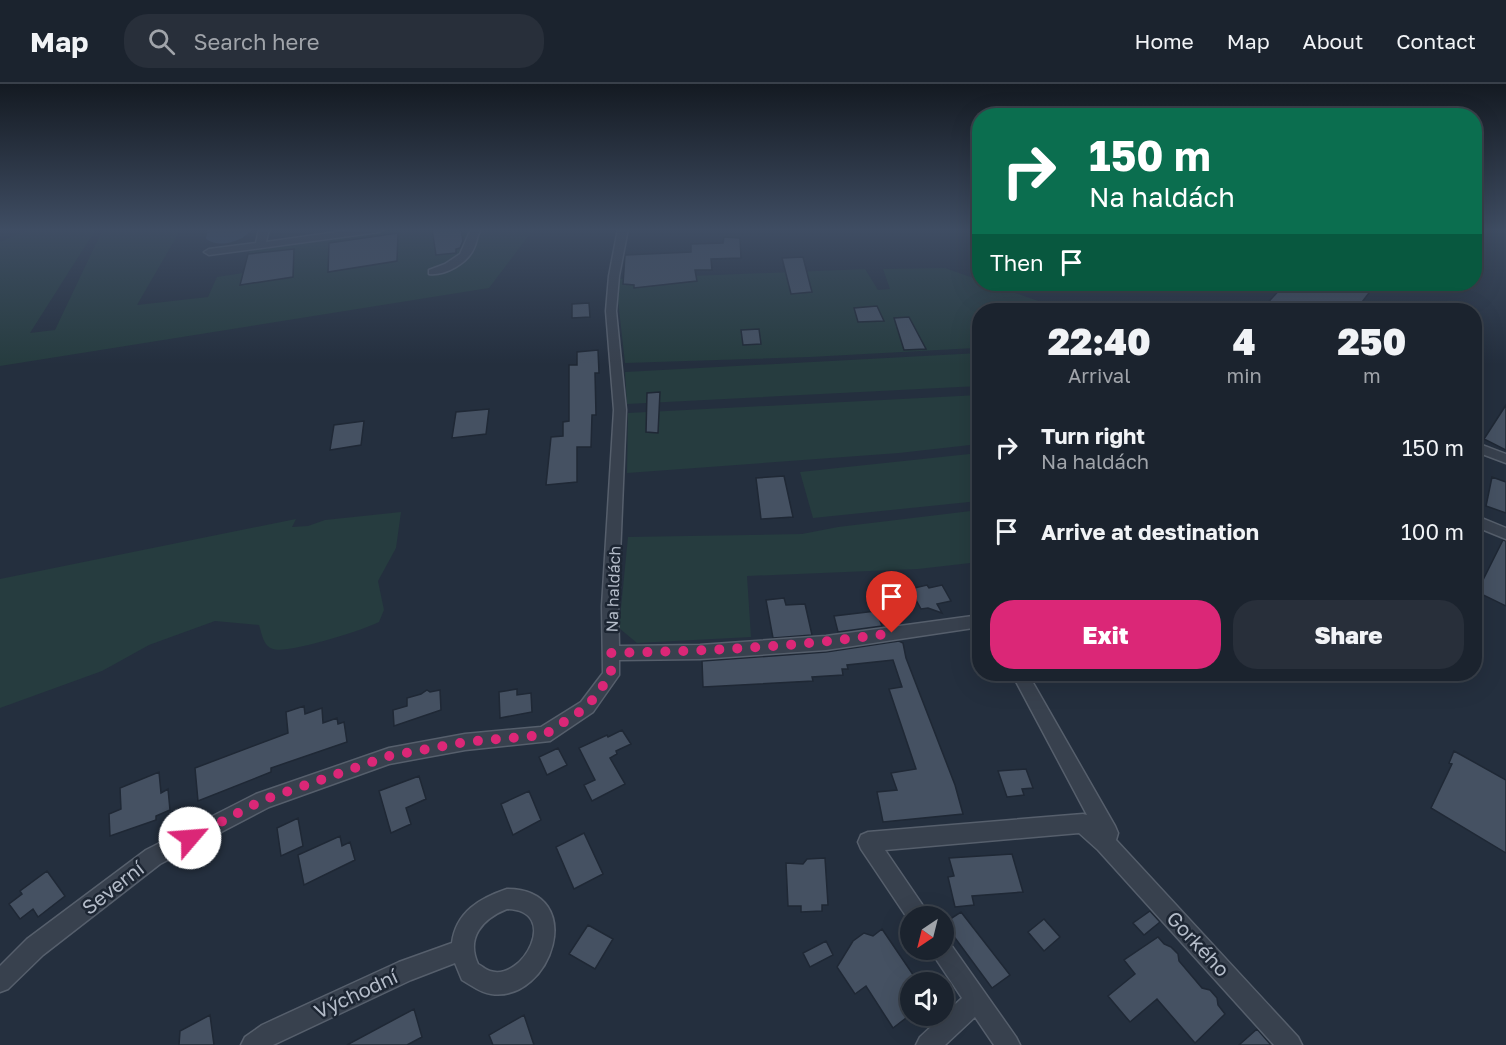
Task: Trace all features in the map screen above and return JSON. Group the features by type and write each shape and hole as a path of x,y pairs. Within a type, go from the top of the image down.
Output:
{"street":[{"name":"Na haldách","path":"614,274 611,310 620,410 610,606 611,653 700,652 826,643 972,622"},
{"path":"1482,453 1506,459"},
{"path":"1482,524 1506,534"},
{"name":"Severní","path":"0,981 36,947 153,857 263,800 389,756 465,742 544,735 587,707 611,675 611,653"},
{"name":"Gorkého","path":"1024,681 1070,768 1108,832 1105,843"},
{"name":"Gorkého","path":"912,906 868,842 1083,823 1105,843 1290,1045"},
{"name":"Východní","path":"253,1045 270,1034 407,970 462,950"},
{"path":"948,960 1008,1045"},
{"path":"928,1045 976,1000"}],"green space":[{"path":"0,274 68,274 30,333 55,330 82,274 155,274 137,305 208,297 217,277 237,274 500,274 489,288 0,366"},
{"path":"746,274 868,274 878,290 890,289 885,274 962,274 972,278 972,291 1009,291 1044,303 972,303 972,348 810,357 625,363 618,300 619,279"},
{"path":"972,353 972,386 627,404 625,372"},
{"path":"972,395 972,445 899,453 627,473 628,413"},
{"path":"972,454 972,502 813,518 800,472"},
{"path":"972,511 972,563 918,569 747,576 751,637 637,643 619,628 628,537 802,534 838,527"},
{"path":"401,512 396,548 378,581 384,610 379,622 326,640 281,650 267,645 259,625 215,621 149,645 102,671 0,708 0,579 296,519 292,527 308,526 325,520"}],"building":[{"path":"243,274 293,274 293,277 240,285"},
{"path":"624,274 696,274 697,281 634,288 634,285 623,284"},
{"path":"786,274 807,274 812,292 791,294"},
{"path":"1279,291 1370,291 1361,303 1267,303"},
{"path":"589,303 590,317 572,318 572,304"},
{"path":"877,306 884,321 858,322 854,308"},
{"path":"909,317 926,349 904,350 894,318"},
{"path":"759,329 761,344 743,345 741,330"},
{"path":"598,350 599,373 595,373 596,415 592,415 591,447 577,447 577,482 546,485 551,437 563,436 563,422 569,421 569,365 577,365 577,352"},
{"path":"660,392 658,433 646,432 647,393"},
{"path":"1506,405 1506,450 1484,439"},
{"path":"489,409 486,434 452,438 456,412"},
{"path":"364,421 361,445 330,450 334,425"},
{"path":"784,476 793,517 761,519 756,478"},
{"path":"1492,477 1506,482 1506,513 1486,506"},
{"path":"1503,540 1506,541 1506,606 1482,594 1482,582"},
{"path":"927,585 929,588 942,585 951,601 937,604 942,613 928,608 921,609 910,589"},
{"path":"784,598 786,605 805,604 812,635 773,638 766,600"},
{"path":"876,611 882,626 838,632 834,616"},
{"path":"899,641 903,643 906,658 955,785 963,814 883,822 877,792 897,790 891,773 916,769 889,689 902,687 893,660 847,665 848,669 842,669 843,675 812,677 813,681 703,687 702,661 826,652"},
{"path":"517,689 517,695 531,693 532,712 500,718 499,692"},
{"path":"427,690 430,692 440,690 441,710 394,726 393,710 407,706 407,698"},
{"path":"304,706 305,714 322,708 323,723 337,718 338,724 344,722 347,742 271,768 271,772 198,801 195,768 288,733 286,712"},
{"path":"622,730 631,744 616,751 617,754 610,758 625,784 592,801 584,785 595,780 579,748"},
{"path":"558,748 567,765 547,775 539,757"},
{"path":"1454,751 1506,780 1506,853 1431,808 1452,764 1449,763"},
{"path":"1026,769 1033,788 1022,789 1024,795 1007,797 998,771"},
{"path":"159,772 161,793 168,789 170,810 156,816 156,820 110,836 109,814 121,809 120,788"},
{"path":"419,776 426,799 406,808 411,824 391,833 379,791"},
{"path":"529,791 541,820 513,835 501,804"},
{"path":"298,818 303,846 281,856 277,828"},
{"path":"584,833 603,874 574,889 556,847"},
{"path":"340,836 342,846 350,842 355,860 304,885 298,855"},
{"path":"1012,854 1023,892 972,896 974,905 955,907 948,877 954,876 949,858"},
{"path":"825,858 828,905 822,905 822,911 801,912 801,906 788,906 786,863 803,864 807,859"},
{"path":"47,871 65,896 38,917 33,909 20,919 9,904 22,894 20,891"},
{"path":"1150,911 1160,922 1144,935 1133,923"},
{"path":"961,912 1010,975 992,988 954,937 954,917"},
{"path":"1044,919 1060,937 1044,951 1028,932"},
{"path":"588,925 613,939 595,969 569,954"},
{"path":"882,929 900,956 900,960 903,960 911,972 900,972 900,1023 893,1028 866,986 855,994 837,967 853,941 864,933 873,936"},
{"path":"1158,937 1178,954 1179,961 1202,988 1210,990 1217,998 1218,1005 1225,1014 1195,1043 1157,999 1130,1022 1108,996 1135,974 1124,960"},
{"path":"826,941 833,955 810,967 803,953"},
{"path":"414,1009 422,1037 407,1045 347,1045"},
{"path":"210,1015 214,1045 179,1045 180,1031"},
{"path":"524,1015 534,1045 493,1045 489,1035"},
{"path":"1257,1029 1271,1045 1239,1045"}],"route":[{"path":"190,838 263,800 389,756 465,742 544,735 587,707 611,675 611,653 700,652 826,643 892,633"}]}
